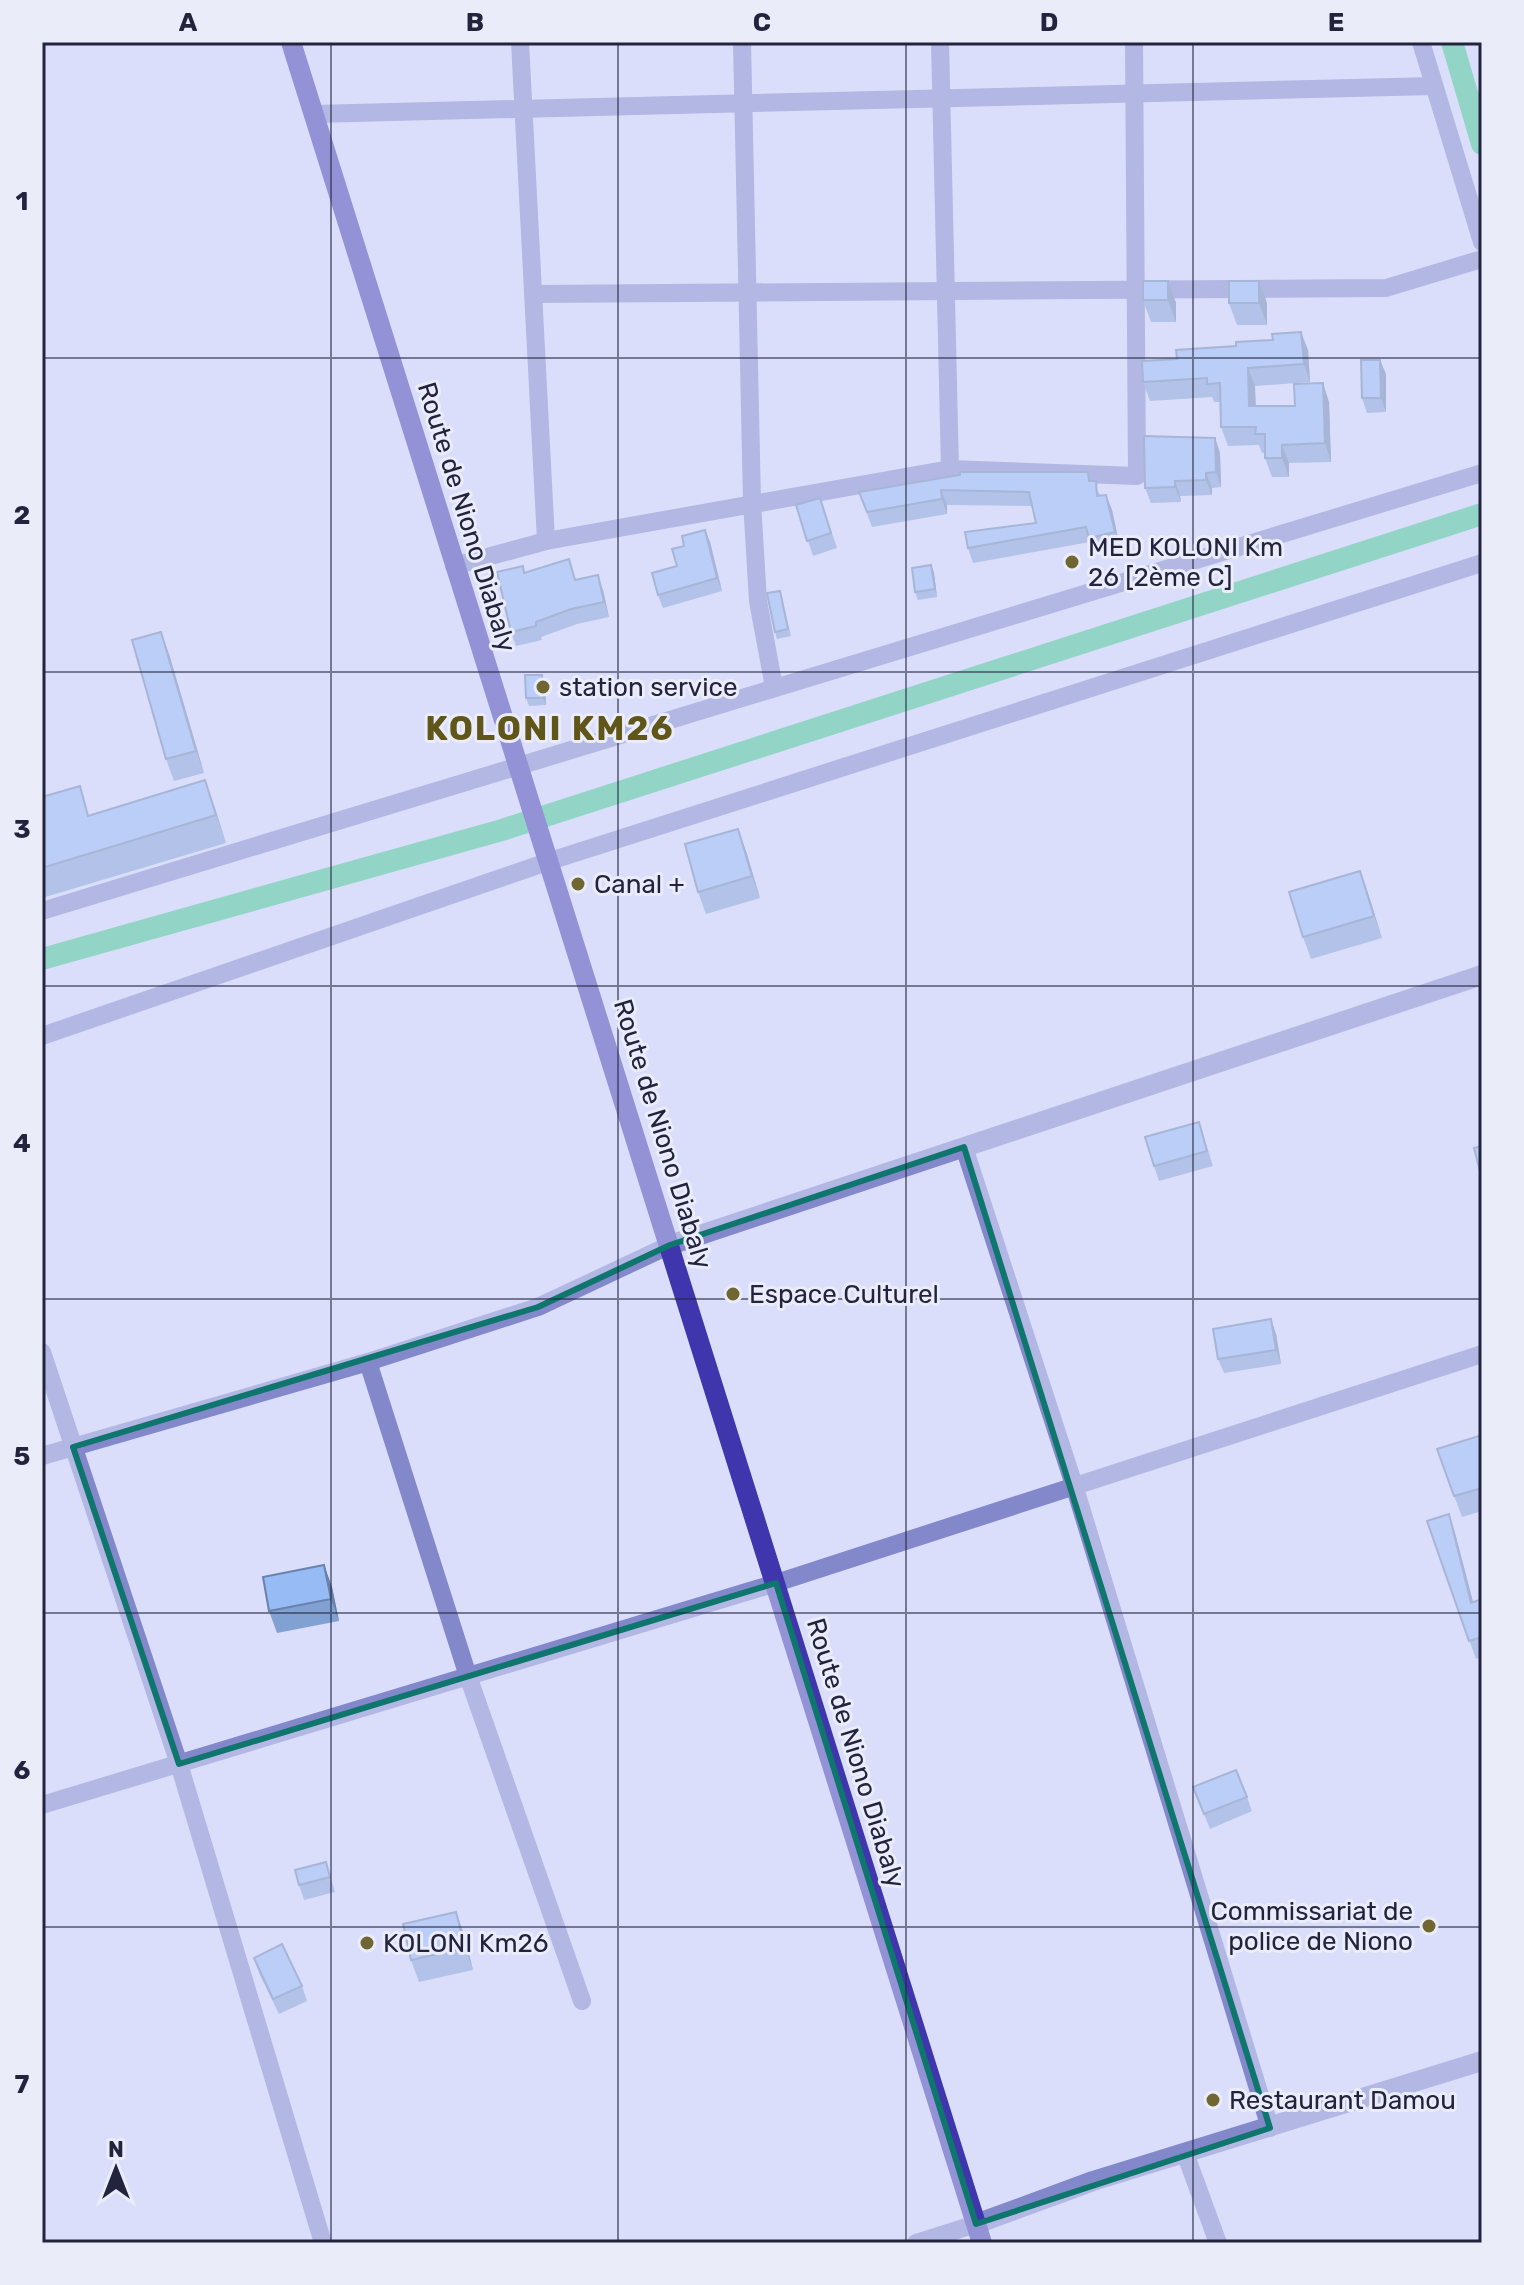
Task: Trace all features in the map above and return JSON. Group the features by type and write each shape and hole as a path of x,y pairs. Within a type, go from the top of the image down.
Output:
{"main road":[{"name":"Route de Niono Diabaly","path":"291,42 979,2234"}],"street":[{"path":"520,42 546,541"},
{"path":"742,42 752,502 758,601 774,687"},
{"path":"940,42 950,469"},
{"path":"454,566 546,541 950,469 1137,476 1134,42"},
{"path":"1421,42 1482,242"},
{"path":"314,114 1434,86"},
{"path":"533,294 1386,288 1482,259"},
{"path":"42,911 518,763 1482,473"},
{"path":"42,1036 547,853 1482,563"},
{"path":"42,1456 368,1362 538,1307 670,1245 1482,975"},
{"path":"964,1147 1074,1485 1270,2128"},
{"path":"42,1352 179,1764 323,2243"},
{"path":"42,1805 776,1583 1482,1354"},
{"path":"368,1362 468,1676 582,2001"},
{"path":"916,2243 979,2234 1093,2181 1482,2061"},
{"path":"1185,2153 1218,2243"}],"highlighted area":[{"path":"964,1147 1270,2128 976,2224 776,1583 179,1764 73,1447 538,1307 670,1245"}],"building":[{"path":"1143,281 1168,281 1168,300 1143,300"},
{"path":"1229,281 1259,281 1259,303 1229,303"},
{"path":"1301,332 1304,364 1248,368 1249,406 1295,406 1294,384 1323,383 1325,443 1282,445 1282,458 1265,458 1265,434 1255,434 1256,427 1221,427 1220,383 1207,384 1207,378 1143,382 1142,361 1177,359 1176,350 1236,346 1236,342 1273,340 1272,334"},
{"path":"1361,360 1380,360 1381,398 1362,398"},
{"path":"1144,436 1215,438 1216,472 1206,473 1206,480 1175,481 1175,487 1145,488"},
{"path":"960,472 1088,472 1089,481 1096,481 1097,496 1106,495 1115,532 1089,538 1086,527 968,548 965,532 1036,523 1029,492 941,490 942,499 867,512 859,492 960,475"},
{"path":"820,498 831,533 807,541 796,505"},
{"path":"705,530 717,578 658,595 652,573 677,566 672,549 684,546 682,536"},
{"path":"569,559 575,580 598,575 604,602 571,609 536,622 536,626 511,632 497,572 523,566 524,573"},
{"path":"931,565 935,589 915,592 912,568"},
{"path":"780,591 788,629 775,632 767,593"},
{"path":"161,632 196,751 166,759 132,640"},
{"path":"525,675 542,675 543,698 526,698"},
{"path":"205,780 216,815 42,868 42,797 80,786 88,816"},
{"path":"738,829 752,876 698,892 685,844"},
{"path":"1360,871 1374,916 1303,937 1289,892"},
{"path":"1199,1122 1207,1151 1154,1166 1145,1137"},
{"path":"1482,1146 1482,1179 1474,1148"},
{"path":"1271,1319 1276,1350 1218,1359 1213,1329"},
{"path":"1482,1435 1482,1488 1454,1496 1437,1449"},
{"path":"1449,1514 1471,1603 1482,1599 1482,1637 1469,1641 1427,1521"},
{"path":"324,1565 331,1599 269,1611 263,1577"},
{"path":"1236,1770 1247,1797 1204,1814 1193,1787"},
{"path":"326,1862 330,1877 299,1885 295,1870"},
{"path":"456,1912 465,1948 411,1960 403,1924"},
{"path":"282,1944 302,1986 273,1999 254,1958"}],"waterway":[{"path":"1452,42 1482,144"},
{"path":"42,959 502,830 1482,514"}],"place":[{"name":"MED KOLONI Km 26 [2ème C]","path":"1072,562"},
{"name":"station service","path":"543,687"},
{"name":"Canal +","path":"578,884"},
{"name":"Espace Culturel","path":"733,1294"},
{"name":"Commissariat de police de Niono","path":"1429,1926"},
{"name":"KOLONI Km26","path":"367,1943"},
{"name":"Restaurant Damou","path":"1213,2100"}],"district":[{"name":"KOLONI KM26","path":"550,728"}]}
